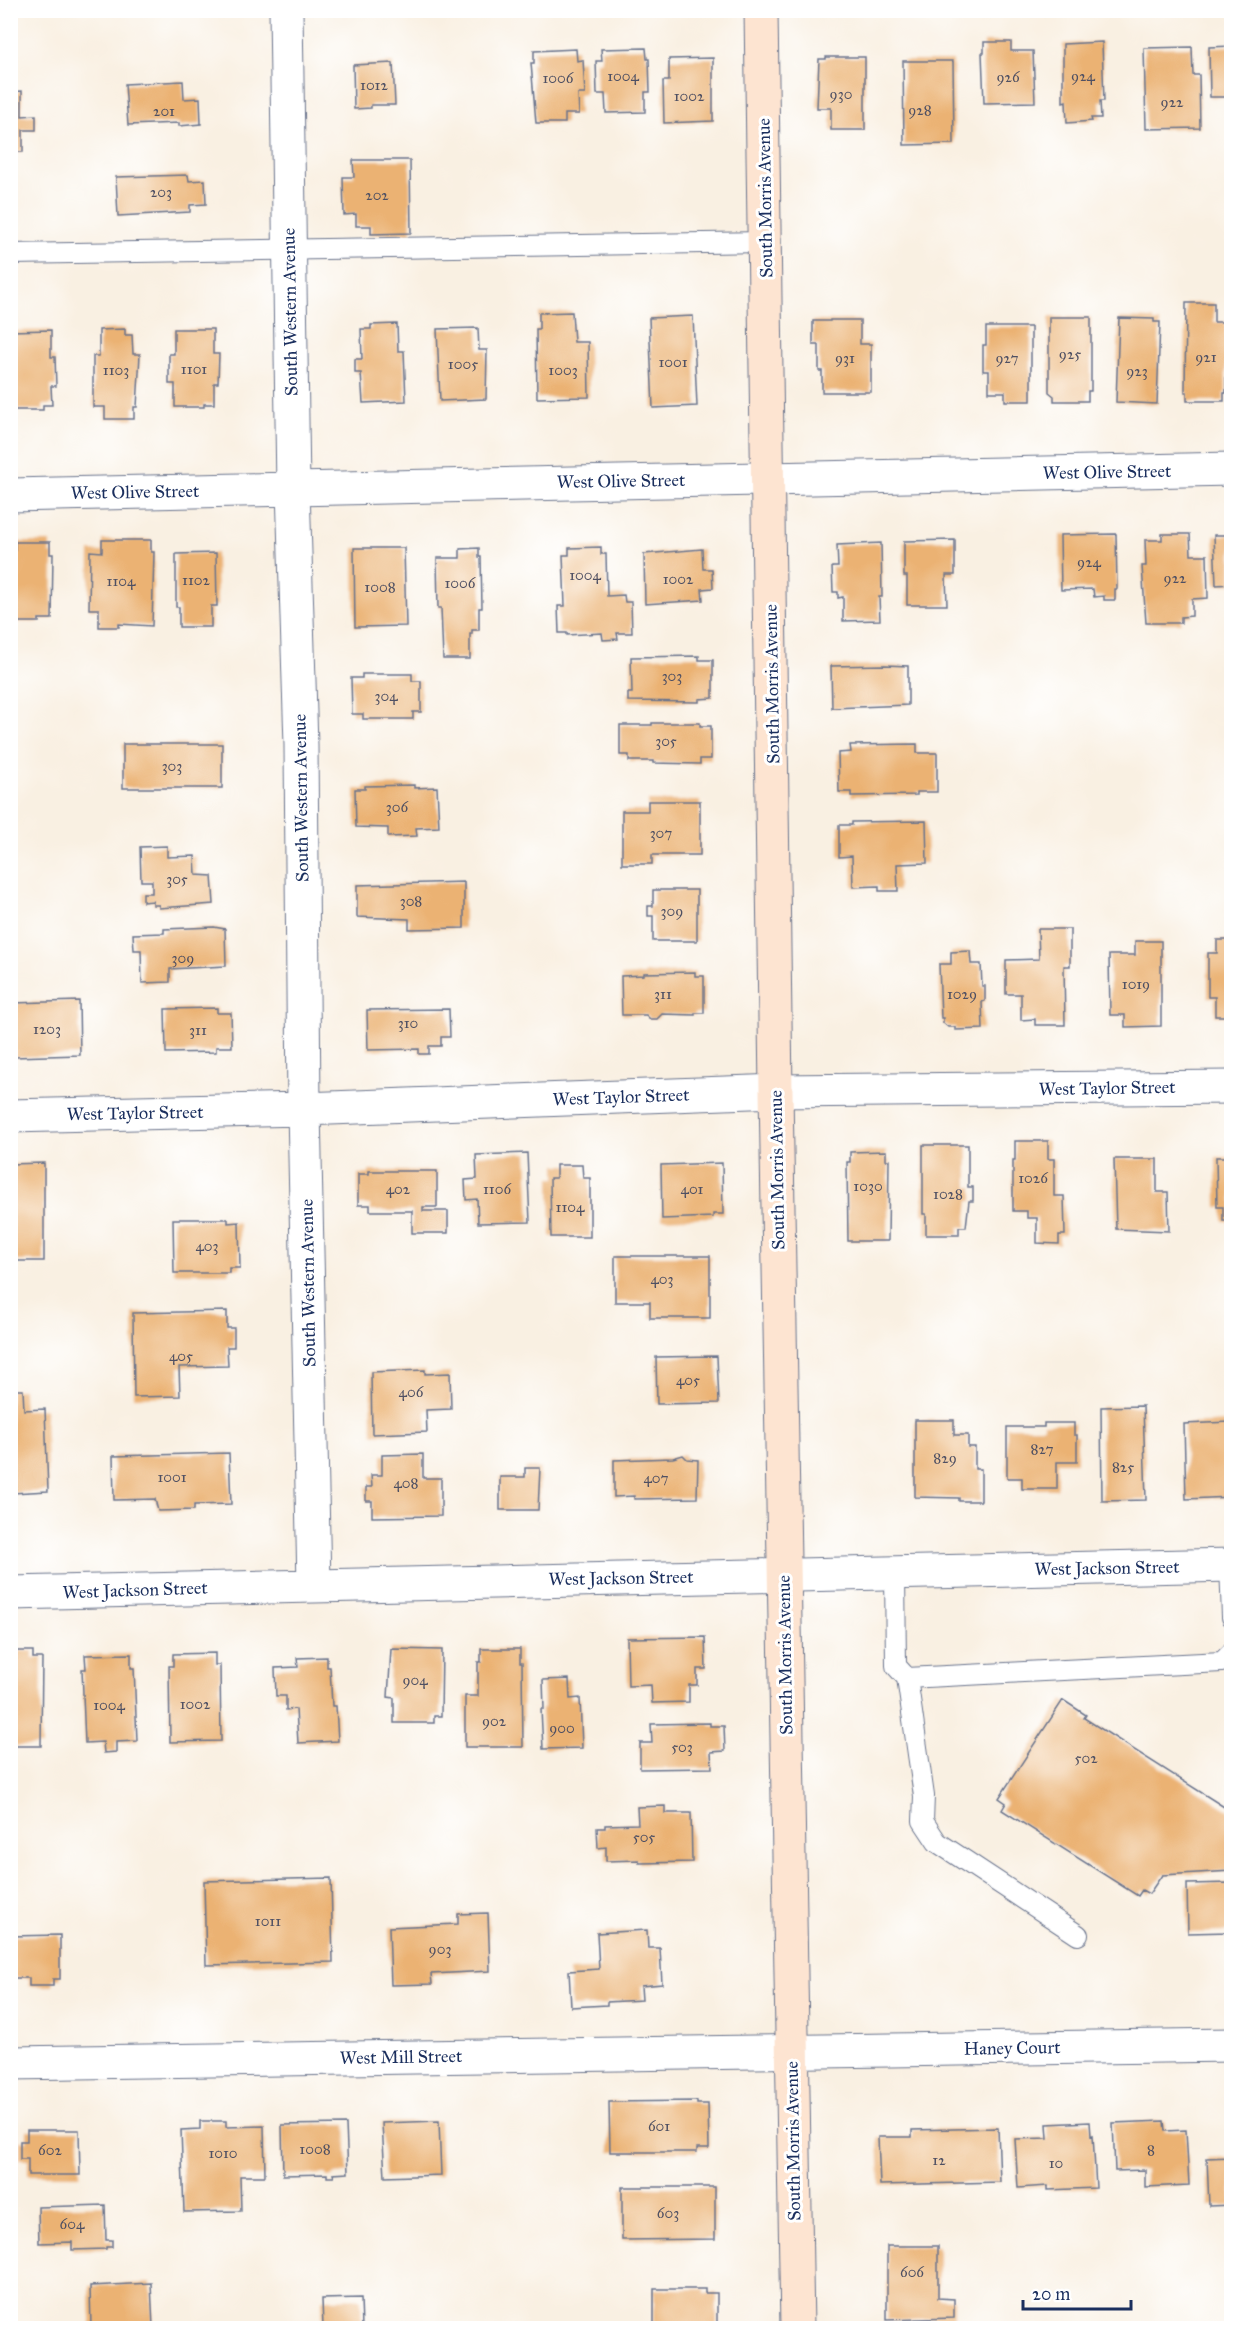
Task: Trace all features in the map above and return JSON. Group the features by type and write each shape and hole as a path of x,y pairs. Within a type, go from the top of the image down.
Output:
{"main road":[{"name":"South Morris Avenue","path":"761,10 797,2328"}],"street":[{"name":"South Western Avenue","path":"286,10 293,489 301,745 304,1109 314,1585"},
{"name":"West Olive Street","path":"10,495 769,477 1118,473 1232,469"},
{"name":"West Taylor Street","path":"10,1116 304,1109 776,1091 1232,1087"},
{"name":"West Jackson Street","path":"10,1593 1231,1565"},
{"name":"Haney Court","path":"792,2052 1232,2045"},
{"name":"West Mill Street","path":"10,2063 792,2052"}],"lane":[{"path":"10,254 766,242"},
{"path":"1231,1565 1232,1617"},
{"path":"895,1572 896,1666 907,1678 924,1796 923,1821 937,1842 1078,1935"},
{"path":"907,1678 1222,1662 1232,1652"}],"building":[{"path":"984,42 1011,42 1011,51 1033,51 1035,102 984,103 982,53 984,53"},
{"path":"1102,42 1104,101 1100,101 1101,118 1067,123 1066,101 1063,102 1063,44"},
{"path":"1232,46 1232,97 1210,97 1209,47"},
{"path":"1192,47 1193,75 1199,75 1200,128 1146,129 1144,48"},
{"path":"646,48 647,59 649,59 650,92 645,92 645,112 606,113 605,94 597,94 596,61 602,61 601,49"},
{"path":"576,49 577,61 583,60 585,94 578,94 579,114 565,114 565,123 536,123 531,63 534,63 534,51"},
{"path":"826,57 865,57 865,130 831,130 831,108 817,108 819,59 826,59"},
{"path":"713,58 713,121 664,123 663,81 669,81 669,59"},
{"path":"903,61 953,61 954,144 904,145"},
{"path":"393,63 395,105 371,105 371,108 354,109 353,65"},
{"path":"183,81 184,99 200,98 201,124 128,125 125,84"},
{"path":"22,91 22,116 36,115 36,130 23,130 23,152 10,152 10,92"},
{"path":"353,160 410,160 411,233 371,234 371,226 356,226 356,214 344,215 343,177 354,177"},
{"path":"188,175 189,181 205,180 206,204 190,205 190,212 118,216 116,177"},
{"path":"1186,303 1214,303 1214,322 1226,322 1224,401 1187,401 1187,392 1185,392"},
{"path":"572,312 574,342 588,342 589,397 537,398 536,329 539,329 539,313"},
{"path":"693,316 697,406 653,408 649,318"},
{"path":"1049,317 1091,317 1091,391 1088,391 1088,401 1054,401 1054,396 1049,392"},
{"path":"1119,318 1154,319 1154,322 1160,322 1157,404 1116,402"},
{"path":"860,320 860,344 871,344 871,392 822,392 819,345 813,345 813,321"},
{"path":"397,324 398,351 404,351 406,401 363,403 361,373 355,373 355,359 362,359 361,329 371,329 371,325"},
{"path":"986,327 1031,327 1031,401 1005,401 1005,392 989,392 989,371 983,371"},
{"path":"478,328 479,350 487,350 486,399 440,401 437,329"},
{"path":"125,329 125,335 132,335 133,354 140,354 137,407 134,407 134,419 105,419 105,407 93,407 93,356 99,356 99,330"},
{"path":"174,329 213,329 213,354 219,354 218,383 214,383 214,404 204,404 204,407 175,407 175,384 169,384 169,354 174,354"},
{"path":"51,330 51,357 55,357 56,386 51,386 52,405 43,405 43,410 13,410 13,387 10,387 10,331"},
{"path":"1116,534 1117,589 1115,589 1115,600 1104,600 1104,596 1094,597 1093,589 1061,590 1060,535"},
{"path":"1162,534 1190,534 1191,555 1207,555 1208,598 1192,599 1192,616 1181,617 1181,623 1146,623 1142,566 1146,566 1145,540 1162,540"},
{"path":"1214,535 1232,535 1232,584 1216,585"},
{"path":"102,540 151,540 151,552 154,552 152,626 119,624 119,627 99,627 99,609 89,609 90,551 102,552"},
{"path":"955,540 955,575 946,575 947,605 907,605 904,541"},
{"path":"15,542 50,542 50,554 53,554 52,619 39,619 39,622 14,622 11,554 15,554"},
{"path":"881,543 880,620 843,621 843,597 838,598 838,592 833,592 832,567 838,567 837,545"},
{"path":"601,547 601,554 606,554 607,596 624,595 625,602 631,602 632,633 617,633 618,639 603,640 602,633 567,635 567,633 559,633 558,606 565,606 563,555 569,555 569,548"},
{"path":"354,548 404,548 406,626 355,627"},
{"path":"479,548 482,608 479,608 479,630 472,630 470,634 470,659 443,659 441,608 438,608 437,558 460,558 460,549"},
{"path":"702,549 703,569 712,569 713,588 702,589 703,600 645,604 644,554"},
{"path":"216,553 217,606 211,606 211,627 179,627 179,607 176,607 176,554"},
{"path":"699,656 699,660 713,660 713,698 699,699 699,702 628,701 628,693 632,693 631,657"},
{"path":"831,666 908,666 908,705 832,708"},
{"path":"362,674 412,674 412,681 421,681 421,712 413,712 413,719 363,719 363,714 352,714 351,678 362,678"},
{"path":"652,723 700,723 700,726 711,726 711,759 700,759 700,764 653,763 653,761 629,761 629,755 620,755 620,725 652,725"},
{"path":"123,744 222,744 222,788 123,788"},
{"path":"917,744 917,753 937,753 937,792 917,792 917,795 851,796 851,792 839,792 838,753 851,752 850,745"},
{"path":"414,785 414,788 437,787 439,827 416,828 417,836 388,837 388,828 356,827 355,789 365,789 365,786"},
{"path":"648,801 700,801 700,855 652,855 652,864 622,864 622,811 648,811"},
{"path":"926,821 927,863 897,864 898,891 879,891 879,886 853,887 852,856 839,857 839,825 852,825 852,822"},
{"path":"167,846 167,857 195,856 196,875 212,876 214,904 159,908 159,905 153,905 153,901 143,902 143,893 152,893 152,881 141,881 140,847"},
{"path":"464,882 464,928 409,929 409,919 357,917 357,885"},
{"path":"653,890 697,890 697,941 653,941 653,916 648,916 648,906 653,906"},
{"path":"214,927 225,929 226,966 170,969 170,982 142,983 141,950 134,950 133,934 164,933 164,929"},
{"path":"1038,929 1070,929 1070,966 1064,966 1065,1025 1035,1025 1035,1019 1021,1020 1021,994 1006,994 1006,960 1039,959"},
{"path":"1217,940 1232,940 1232,1019 1226,1019 1226,1016 1215,1016 1215,997 1208,997 1208,953 1217,953"},
{"path":"1135,941 1161,941 1161,1026 1125,1027 1125,1015 1110,1015 1109,955 1135,955"},
{"path":"970,951 971,964 981,964 982,986 985,986 985,1001 982,1002 983,1029 955,1030 955,1027 948,1027 943,1023 943,1018 941,1018 939,964 951,964 951,952"},
{"path":"695,972 695,976 704,976 704,1013 662,1014 657,1019 650,1019 646,1015 622,1015 621,976"},
{"path":"79,1001 80,1055 14,1057 13,1003"},
{"path":"217,1008 217,1013 231,1013 232,1047 216,1047 216,1052 166,1053 165,1009"},
{"path":"449,1009 450,1037 441,1037 441,1046 429,1046 429,1054 419,1054 419,1049 368,1050 367,1010"},
{"path":"1015,1141 1048,1141 1048,1159 1054,1159 1054,1196 1064,1196 1065,1235 1059,1235 1059,1244 1037,1243 1037,1218 1027,1218 1027,1211 1013,1211"},
{"path":"923,1145 968,1145 968,1187 973,1187 973,1201 969,1201 966,1227 959,1227 959,1235 926,1235 926,1214 923,1214"},
{"path":"886,1151 886,1160 889,1160 888,1241 848,1241 847,1162 850,1162 850,1152"},
{"path":"527,1153 530,1222 478,1223 477,1199 466,1200 465,1180 477,1179 476,1155"},
{"path":"1216,1157 1232,1157 1232,1229 1229,1229 1229,1221 1223,1221 1223,1207 1217,1207"},
{"path":"1114,1159 1157,1159 1157,1192 1168,1192 1169,1231 1116,1229"},
{"path":"44,1163 44,1261 10,1261 10,1164"},
{"path":"722,1163 723,1214 713,1214 713,1217 662,1219 661,1165"},
{"path":"556,1165 582,1165 583,1178 590,1178 590,1237 551,1237 550,1178 556,1178"},
{"path":"369,1171 437,1171 437,1207 423,1207 423,1211 448,1211 448,1233 412,1233 412,1211 370,1211 370,1205 358,1205 358,1174 369,1174"},
{"path":"173,1219 228,1219 228,1223 239,1222 240,1268 229,1268 229,1273 174,1273"},
{"path":"615,1256 710,1256 710,1318 650,1318 650,1302 615,1302"},
{"path":"227,1311 227,1328 234,1328 234,1347 227,1347 228,1366 179,1367 180,1396 134,1397 133,1313"},
{"path":"717,1356 719,1403 657,1404 656,1357"},
{"path":"425,1370 425,1374 450,1373 451,1409 426,1410 427,1432 372,1434 371,1372"},
{"path":"10,1390 23,1390 24,1410 45,1409 48,1491 12,1493 10,1489"},
{"path":"1143,1406 1146,1500 1102,1501 1101,1407"},
{"path":"915,1420 954,1420 954,1435 968,1435 968,1447 975,1447 975,1469 981,1469 981,1501 915,1497"},
{"path":"1230,1422 1232,1497 1186,1499 1184,1424"},
{"path":"1044,1423 1074,1423 1074,1435 1077,1435 1077,1462 1057,1462 1057,1489 1022,1489 1022,1478 1007,1478 1007,1427 1044,1427"},
{"path":"229,1453 231,1504 194,1505 194,1510 158,1511 155,1499 114,1500 113,1456"},
{"path":"423,1454 423,1478 441,1478 441,1516 372,1517 372,1501 366,1501 366,1487 372,1487 371,1475 382,1475 382,1455"},
{"path":"683,1455 687,1459 698,1460 697,1498 614,1497 614,1460 673,1458"},
{"path":"525,1468 540,1468 538,1510 500,1510 500,1477 525,1477"},
{"path":"705,1637 706,1669 697,1669 697,1685 689,1685 689,1702 652,1703 651,1685 628,1686 627,1638"},
{"path":"391,1649 442,1650 441,1716 434,1716 434,1723 394,1723 394,1698 388,1697"},
{"path":"481,1649 520,1649 523,1747 465,1747 465,1696 478,1696 478,1662 481,1662"},
{"path":"10,1651 33,1651 33,1658 42,1658 41,1746 10,1746"},
{"path":"215,1653 215,1665 220,1665 221,1741 170,1742 169,1666 173,1666 173,1654"},
{"path":"131,1654 131,1668 134,1668 137,1741 116,1742 116,1752 104,1753 103,1742 85,1743 82,1669 86,1669 85,1655"},
{"path":"327,1657 327,1667 330,1667 332,1706 336,1706 338,1741 298,1743 296,1709 286,1710 286,1696 276,1696 275,1668 298,1667 297,1658"},
{"path":"569,1679 570,1699 580,1698 582,1748 543,1749 541,1709 544,1709 543,1680"},
{"path":"1063,1700 1086,1715 1084,1718 1232,1812 1232,1871 1162,1875 1149,1894 1142,1890 1138,1896 1002,1810 1006,1803 999,1798"},
{"path":"710,1723 710,1726 724,1726 725,1751 711,1752 712,1768 640,1769 640,1743 652,1743 651,1724"},
{"path":"665,1806 665,1813 691,1813 692,1862 606,1861 606,1847 598,1848 597,1828 605,1828 605,1825 638,1824 637,1807"},
{"path":"331,1878 333,1962 206,1965 204,1881"},
{"path":"1232,1883 1230,1932 1188,1933 1187,1884"},
{"path":"488,1913 490,1971 431,1974 432,1984 391,1985 389,1927 458,1924 458,1914"},
{"path":"647,1930 648,1948 660,1948 662,1984 641,1986 642,2000 571,2007 569,1971 599,1969 597,1933"},
{"path":"60,1935 60,1979 53,1979 53,1986 29,1986 29,1978 10,1978 10,1936"},
{"path":"697,2101 697,2104 708,2104 709,2148 697,2148 697,2152 610,2152 609,2102"},
{"path":"200,2121 226,2121 226,2127 264,2126 265,2176 240,2176 241,2211 184,2212 181,2130 200,2129"},
{"path":"439,2121 441,2175 385,2177 382,2123"},
{"path":"1164,2121 1165,2131 1186,2130 1189,2185 1145,2187 1145,2170 1115,2171 1113,2123"},
{"path":"1090,2122 1091,2136 1093,2135 1096,2188 1048,2190 1048,2186 1018,2188 1015,2139 1048,2138 1047,2124"},
{"path":"346,2124 348,2173 333,2174 334,2177 327,2177 327,2174 283,2175 282,2125"},
{"path":"998,2128 1000,2182 880,2185 878,2137 912,2137 912,2130"},
{"path":"27,2130 79,2130 80,2175 28,2175 28,2159 20,2159 20,2141 27,2141"},
{"path":"1232,2157 1232,2205 1209,2206 1207,2158"},
{"path":"622,2187 715,2187 715,2239 622,2240"},
{"path":"105,2205 106,2240 112,2240 112,2247 72,2250 72,2242 39,2243 38,2207"},
{"path":"887,2246 938,2246 938,2298 954,2299 954,2318 887,2320"},
{"path":"151,2283 153,2328 91,2328 90,2286"},
{"path":"654,2289 705,2289 705,2293 717,2293 717,2328 654,2328"},
{"path":"361,2298 362,2328 323,2328 322,2299"},
{"path":"1179,2322 1179,2328 1147,2328 1147,2323"}]}
